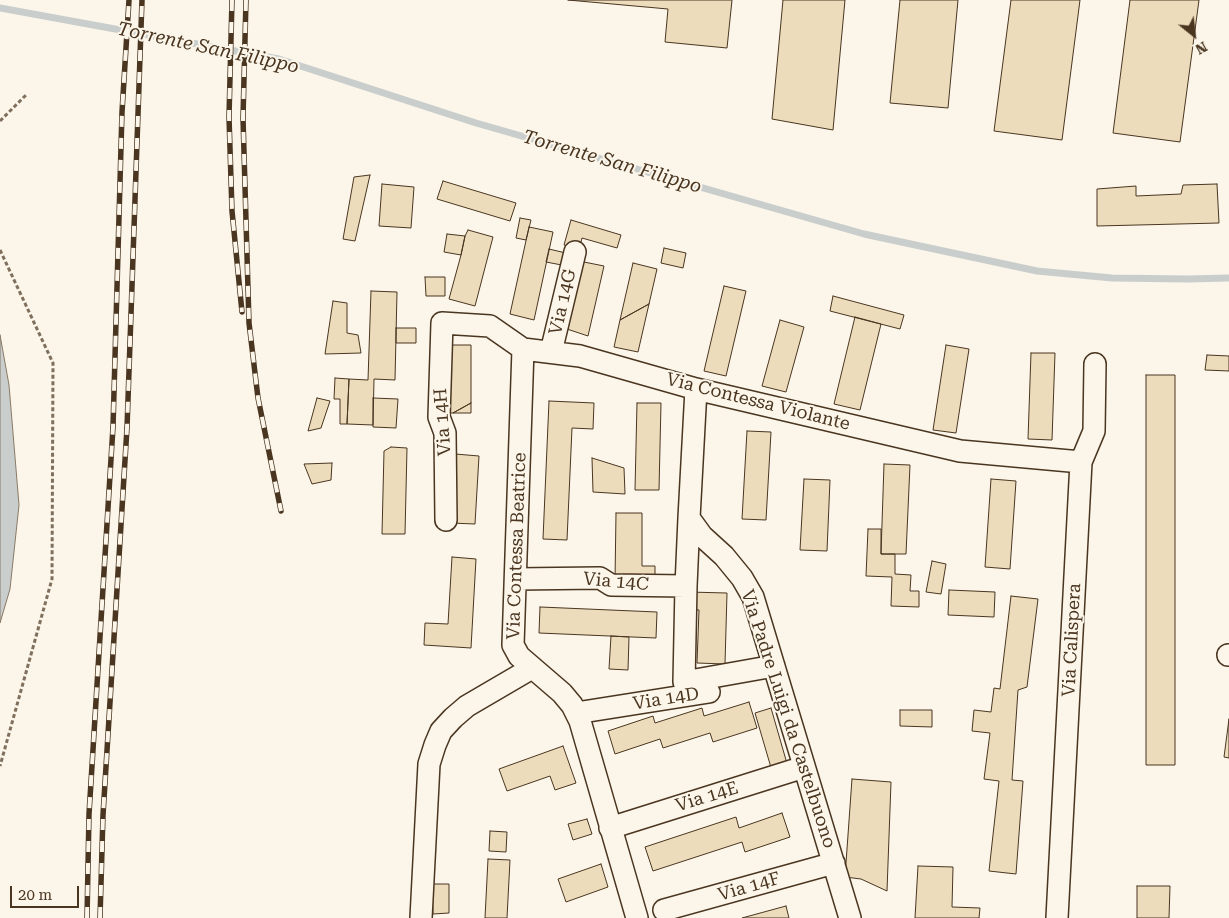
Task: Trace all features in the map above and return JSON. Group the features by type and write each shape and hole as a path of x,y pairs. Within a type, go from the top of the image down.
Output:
{"street":[{"name":"Via 14G","path":"551,352 575,252"},
{"name":"Via Contessa Violante","path":"442,323 490,326 523,349 580,356 696,388 960,451 1081,462"},
{"name":"Via 14H","path":"442,323 439,417 445,433 446,520"},
{"name":"Via Contessa Beatrice","path":"523,349 513,645 518,656 572,705 580,721 637,918"},
{"name":"Via Calispera","path":"1057,918 1081,462 1094,430 1096,364"},
{"path":"696,388 686,586 684,682 774,666"},
{"name":"Via Padre Luigi da Castelbuono","path":"689,518 702,536 724,556 742,578 753,597 850,918"},
{"name":"Via 14C","path":"516,579 600,578 611,585 686,586"},
{"path":"421,918 429,764 441,731 452,718 467,706 532,668"},
{"name":"Via 14D","path":"576,713 742,687 743,672"},
{"name":"Via 14E","path":"610,828 804,767"},
{"name":"Via 14F","path":"664,910 834,863"}],"path":[{"path":"0,121 26,95"},
{"path":"0,250 53,363 52,578 0,766"}],"shaded area":[{"path":"0,335 9,385 19,505 10,589 0,623"}],"building":[{"path":"568,0 732,0 727,48 665,42 668,9"},
{"path":"783,0 845,0 833,130 772,119"},
{"path":"900,0 958,0 948,108 890,103"},
{"path":"1011,0 1080,0 1062,140 994,131"},
{"path":"1130,0 1199,0 1180,142 1113,133"},
{"path":"370,175 355,241 343,239 354,177"},
{"path":"443,181 516,203 510,221 437,199"},
{"path":"382,184 414,187 411,228 379,226"},
{"path":"1217,184 1219,223 1097,226 1097,189 1136,186 1136,196 1181,194 1183,185"},
{"path":"520,218 531,220 526,240 516,238"},
{"path":"571,220 621,235 617,248 582,238 579,250 564,245"},
{"path":"529,227 553,232 534,320 510,314"},
{"path":"468,230 493,237 475,306 449,299"},
{"path":"447,234 465,236 461,255 444,252"},
{"path":"664,248 686,253 683,268 661,263"},
{"path":"549,249 570,254 567,266 546,262"},
{"path":"579,261 604,266 588,336 564,328"},
{"path":"633,263 657,269 649,304 620,320"},
{"path":"425,277 445,277 445,296 426,296"},
{"path":"724,286 746,291 726,376 704,371"},
{"path":"371,291 397,292 395,380 374,379 373,425 347,424 349,379 368,380"},
{"path":"833,296 904,315 900,329 830,311"},
{"path":"333,301 347,303 347,333 358,335 361,353 325,354"},
{"path":"649,304 638,352 614,347 620,320"},
{"path":"855,317 881,324 860,410 834,404"},
{"path":"780,320 804,327 786,392 762,386"},
{"path":"396,328 416,328 416,343 396,343"},
{"path":"447,345 471,345 471,403 453,413 446,413"},
{"path":"946,345 969,349 956,433 933,430"},
{"path":"1031,353 1055,353 1052,440 1028,439"},
{"path":"1207,355 1229,356 1229,371 1205,370"},
{"path":"1146,375 1175,375 1175,765 1146,765"},
{"path":"335,378 349,379 347,424 340,424 340,399 334,399"},
{"path":"317,398 330,401 321,428 308,431"},
{"path":"373,398 398,399 396,428 373,427"},
{"path":"549,401 594,403 593,429 572,428 567,540 543,539"},
{"path":"471,403 471,413 453,413"},
{"path":"637,403 661,403 659,490 635,490"},
{"path":"747,431 771,432 766,520 742,519"},
{"path":"391,447 407,448 405,534 382,534 384,451"},
{"path":"455,454 479,456 475,524 450,523"},
{"path":"592,458 624,468 625,494 593,492"},
{"path":"332,463 331,480 312,484 304,464"},
{"path":"884,464 910,465 906,554 881,554"},
{"path":"804,479 830,480 827,551 800,550"},
{"path":"991,479 1016,481 1010,569 985,567"},
{"path":"616,513 642,513 642,566 655,566 655,582 615,581"},
{"path":"868,529 881,529 881,554 895,554 895,574 911,575 910,591 919,591 919,607 891,606 892,577 866,576"},
{"path":"452,557 476,559 471,648 424,645 425,623 448,624"},
{"path":"932,561 946,564 941,594 926,592"},
{"path":"949,590 995,592 994,617 948,615"},
{"path":"688,592 727,593 725,664 697,663 699,610 688,609"},
{"path":"1011,596 1038,599 1027,687 1018,690 1012,780 1023,781 1016,874 989,871 999,781 984,779 990,733 972,731 974,710 991,712 994,688 1000,689"},
{"path":"540,607 657,612 656,638 539,633"},
{"path":"611,636 629,637 628,670 609,669"},
{"path":"749,702 757,728 713,742 710,733 663,748 660,739 615,754 608,731 653,716 655,723 702,708 704,716"},
{"path":"771,708 788,767 772,771 755,713"},
{"path":"900,710 932,710 932,727 900,726"},
{"path":"1229,719 1229,758 1224,757"},
{"path":"563,746 576,783 555,790 550,776 507,791 499,769"},
{"path":"852,779 891,782 887,891 861,879 845,877"},
{"path":"782,813 790,837 745,852 742,842 653,871 645,847 736,817 739,828"},
{"path":"587,819 592,834 573,840 568,824"},
{"path":"490,831 507,832 506,852 489,851"},
{"path":"488,859 510,860 507,918 485,918"},
{"path":"601,864 608,887 566,902 558,879"},
{"path":"918,866 953,867 952,907 980,908 979,918 915,918"},
{"path":"432,884 449,884 449,913 433,914"},
{"path":"1137,886 1170,886 1169,918 1137,918"},
{"path":"786,906 789,918 742,918"}],"waterway":[{"name":"Torrente San Filippo","path":"0,8 279,59 476,123 864,234 1037,271 1112,278 1229,278"}],"railway":[{"path":"87,918 89,814 113,427 122,112 129,0"},
{"path":"100,918 103,815 127,428 142,0"},
{"path":"232,0 229,117 232,211 242,312"},
{"path":"246,0 243,118 249,323 258,398 281,511"}]}
